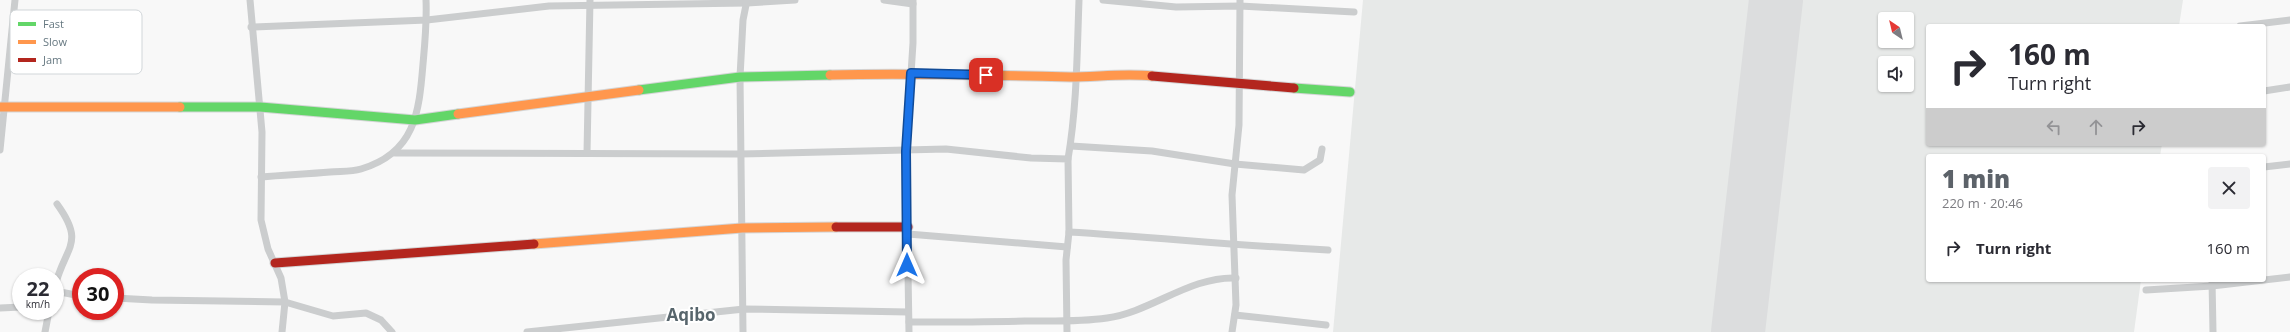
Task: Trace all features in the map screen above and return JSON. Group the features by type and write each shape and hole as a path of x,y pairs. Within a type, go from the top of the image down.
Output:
{"street":[{"path":"14,10 15,0"},
{"path":"250,0 251,27 262,132 261,177 263,235 281,278 285,302 282,332"},
{"path":"261,177 359,170 380,162 394,153 405,140 415,120 421,93 427,20 426,0"},
{"path":"251,27 427,20 549,6 590,3 747,2 795,0"},
{"path":"884,0 913,2 911,73 906,151 909,332"},
{"path":"1067,332 1068,159 1071,146 1077,77 1079,0"},
{"path":"1103,0 1134,1 1176,7 1240,3 1354,12"},
{"path":"743,332 744,309 740,154 740,77 743,20 747,2"},
{"path":"587,153 590,3"},
{"path":"1232,332 1235,315 1236,278 1232,195 1238,125 1240,3"},
{"path":"2257,24 2290,20"},
{"path":"0,150 1,107 10,38"},
{"path":"1,107 260,107 415,120 740,77 911,73 1077,77 1130,74 1239,85 1350,92"},
{"path":"2266,90 2290,87"},
{"path":"1071,146 1152,151 1235,164 1304,170 1320,160 1322,148"},
{"path":"394,153 740,154 946,149 1031,158 1068,159"},
{"path":"2266,167 2290,164"},
{"path":"57,204 69,220 72,230 69,248 62,268"},
{"path":"275,263 742,228 908,230 1067,247"},
{"path":"1068,232 1175,238 1234,245 1328,250"},
{"path":"2266,279 2290,277"},
{"path":"909,322 1068,321 1107,318 1132,313 1201,284 1215,280 1236,278"},
{"path":"2146,290 2225,282"},
{"path":"2212,283 2213,332"},
{"path":"124,298 285,302 333,316 366,313 381,320 392,332"},
{"path":"0,308 12,307"},
{"path":"527,332 744,309 908,312"},
{"path":"1235,315 1326,325"},
{"path":"45,332 47,320"}],"shaded area":[{"path":"1363,0 2183,0 2179,24 1926,24 1926,146 2162,146 2160,154 1926,154 1926,282 2141,282 2134,332 1333,332"}],"runway":[{"path":"1738,332 1776,0"}],"traffic: fast":[{"path":"639,90 740,77 830,75"},
{"path":"1294,88 1350,92"},
{"path":"180,107 260,107 415,120 458,114"}],"traffic: slow":[{"path":"830,75 920,74 1070,77 1121,75 1152,76"},
{"path":"458,114 639,90"},
{"path":"0,107 180,107"},
{"path":"534,244 742,228 836,227"}],"traffic: jam":[{"path":"1152,76 1294,88"},
{"path":"836,227 908,227"},
{"path":"275,263 534,244"}],"district":[{"name":"Aqibo","path":"691,314"}],"route":[{"path":"907,265 908,226 905,175 911,73 986,75"}]}
